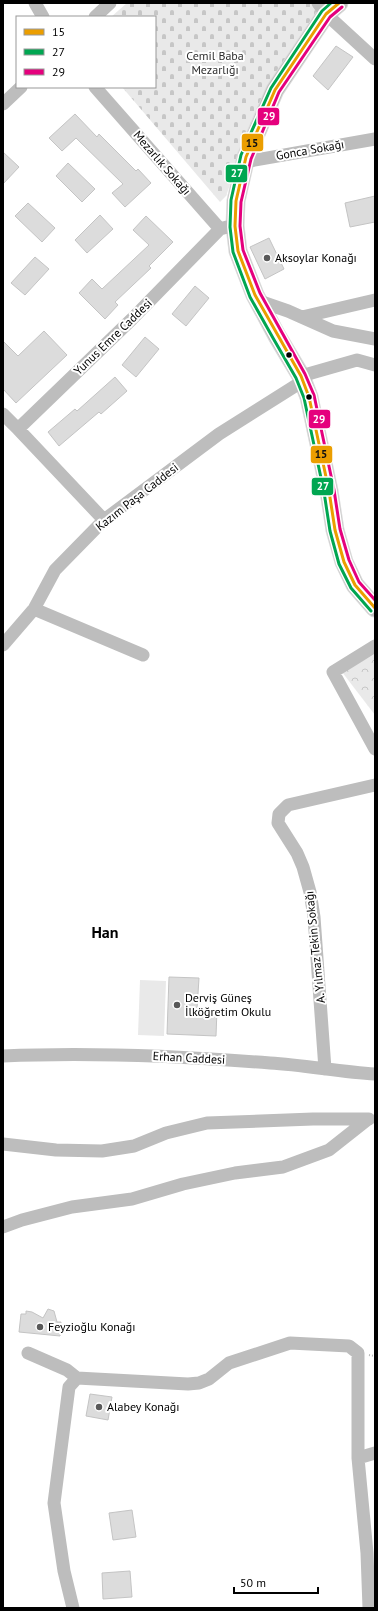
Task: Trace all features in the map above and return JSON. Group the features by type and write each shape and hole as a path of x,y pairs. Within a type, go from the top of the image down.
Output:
{"main road":[{"path":"339,3 323,7 275,90 244,162 236,201 227,227 259,301 302,378 313,409 335,530 344,562 355,585 375,608"}],"street":[{"path":"35,3 42,16"},
{"path":"96,16 110,3"},
{"path":"323,7 375,59"},
{"path":"3,104 19,88"},
{"name":"Mezarlık Sokağı","path":"96,88 227,227"},
{"name":"Gonca Sokağı","path":"244,162 375,139"},
{"name":"Yunus Emre Caddesi","path":"18,429 227,227"},
{"path":"302,317 375,300"},
{"path":"259,301 288,311 333,331 375,339"},
{"name":"Kazım Paşa Caddesi","path":"3,645 34,609 55,570 104,520 219,434 302,378 357,360 375,365"},
{"path":"3,414 104,520"},
{"path":"34,609 143,655"},
{"path":"375,646 333,672 375,749"},
{"name":"A. Yılmaz Tekin Sokağı","path":"325,1069 312,898 303,867 289,840 280,828 278,818 281,810 288,805 375,785"},
{"name":"Erhan Caddesi","path":"3,1056 59,1054 156,1056 270,1063 375,1074"},
{"path":"3,1144 56,1150 102,1151 134,1146 166,1133 207,1123 312,1119 371,1119"},
{"path":"3,1227 22,1220 72,1207 132,1199 183,1184 235,1173 283,1167 329,1150 371,1119"},
{"path":"28,1353 67,1370 77,1378 188,1384 199,1383 209,1379 229,1363 290,1343 349,1346 358,1353 358,1458 367,1553 369,1608"},
{"path":"73,1608 64,1571 54,1503 69,1387 77,1378"},
{"path":"358,1458 375,1453"}],"green space":[{"name":"Cemil Baba Mezarlığı","path":"127,3 314,3 317,14 248,133 226,196 220,202 123,88 156,88 156,16 112,16"},
{"path":"375,654 375,715 342,672"},
{"path":"140,980 166,981 164,1036 138,1035"}],"building":[{"path":"336,46 353,57 328,90 313,76"},
{"path":"75,114 97,137 99,134 136,171 138,169 151,183 125,207 112,193 123,184 76,138 62,151 49,138"},
{"path":"3,152 19,167 3,184"},
{"path":"68,163 95,189 82,202 56,176"},
{"path":"375,196 375,222 350,227 345,203"},
{"path":"28,203 55,228 42,242 15,216"},
{"path":"100,215 113,229 87,253 75,240"},
{"path":"146,216 173,242 149,266 151,268 115,302 118,305 105,319 79,293 92,279 102,289 149,245 133,230"},
{"name":"Aksoylar Konağı","path":"269,238 284,269 265,279 250,247"},
{"path":"35,257 49,269 25,295 11,283"},
{"path":"195,286 209,298 186,326 172,314"},
{"path":"44,331 67,355 16,403 3,389 3,341 18,356"},
{"path":"145,337 159,349 136,377 122,365"},
{"path":"115,377 127,391 101,414 99,412 59,446 48,432 75,409 77,411"},
{"path":"169,977 199,978 197,1009 217,1010 216,1036 167,1034"},
{"name":"Feyzioğlu Konağı","path":"48,1309 54,1311 57,1322 61,1322 60,1336 19,1332 21,1314 26,1314 26,1311 32,1312 43,1318"},
{"name":"Alabey Konağı","path":"90,1394 112,1397 108,1420 86,1416"},
{"path":"132,1510 136,1537 113,1540 109,1513"},
{"path":"130,1571 132,1597 103,1599 102,1573"}],"transit line":[{"name":"27","path":"331,3 322,11 271,88 241,155 231,200 230,227 233,252 250,297 296,378 304,398 324,492 330,531 339,564 351,588 371,611"},
{"name":"15","path":"339,3 326,14 275,90 246,157 236,201 235,226 238,251 255,295 301,376 309,397 329,491 335,530 344,562 355,585 375,608"},
{"name":"29","path":"342,7 330,17 279,92 251,159 241,202 240,226 243,250 260,293 305,374 314,395 334,490 340,529 349,560 359,582 375,600"}],"place":[{"name":"Aksoylar Konağı","path":"267,258"},
{"name":"Derviş Güneş İlköğretim Okulu","path":"177,1005"},
{"name":"Feyzioğlu Konağı","path":"40,1327"},
{"name":"Alabey Konağı","path":"99,1407"}],"district":[{"name":"Han","path":"105,932"}]}
